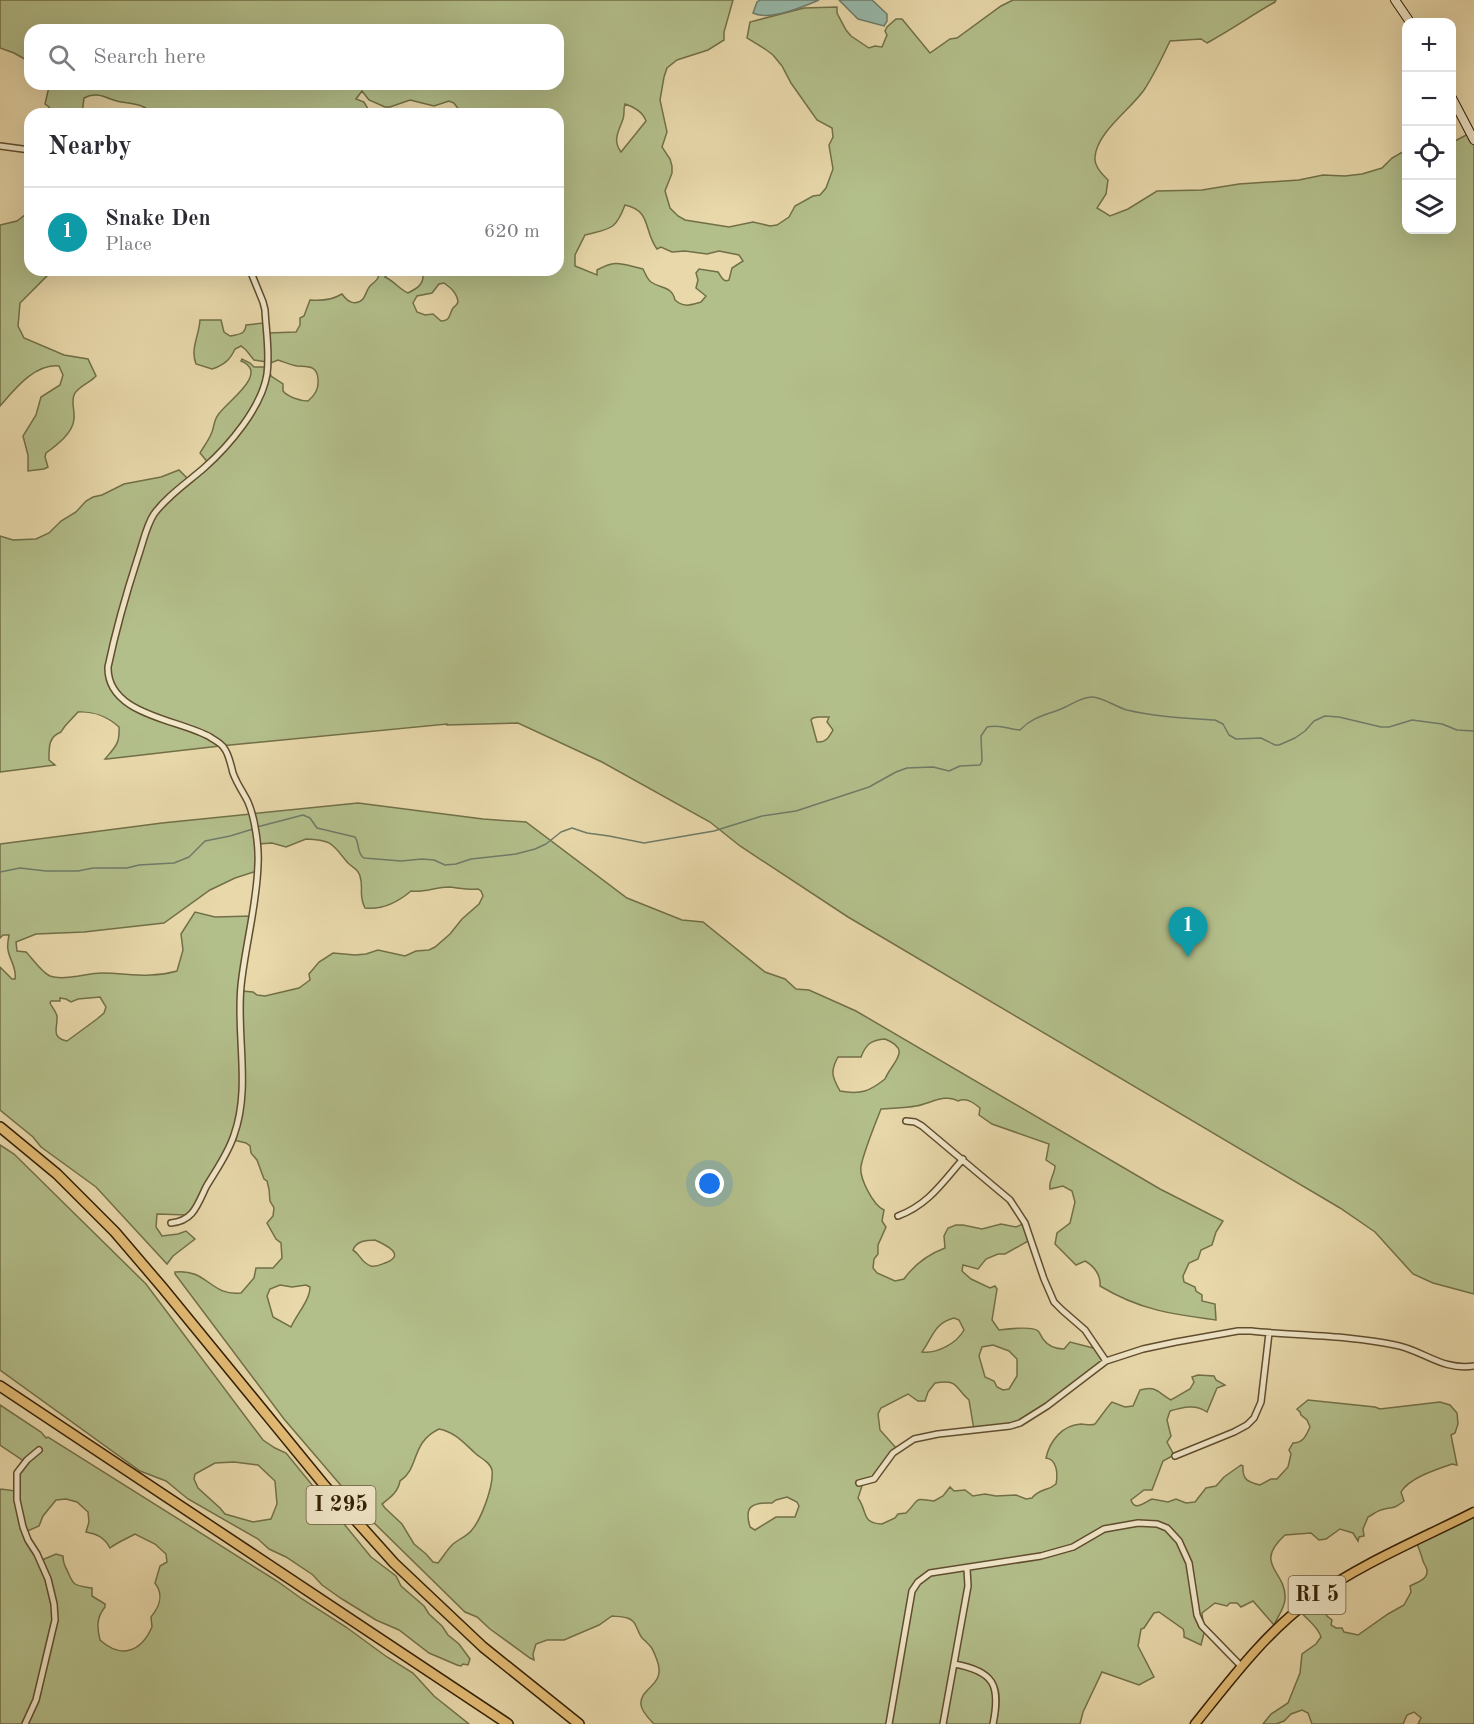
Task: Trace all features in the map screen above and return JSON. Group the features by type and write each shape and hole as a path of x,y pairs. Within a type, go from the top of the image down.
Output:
{"highway":[{"path":"0,1122 17,1141"},
{"name":"I 295","path":"0,1127 72,1188 129,1247 311,1471 380,1548 476,1640 579,1724"},
{"path":"0,1386 508,1724"}],"main road":[{"name":"RI 5","path":"1195,1724 1241,1666 1277,1628 1312,1598 1367,1566 1474,1512"}],"street":[{"path":"1395,0 1407,18"},
{"path":"1456,106 1474,140"},
{"path":"0,146 24,149"},
{"path":"171,1223 182,1222 189,1218 225,1156 238,1123 243,1068 239,1008 255,896 258,856 248,802 237,784 224,748 206,735 131,705 117,694 108,676 108,667 126,591 153,515 225,447 255,407 262,390 267,376 265,310 252,276"},
{"path":"906,1121 915,1122 921,1126 1010,1200 1025,1223 1054,1302 1085,1330 1106,1361"},
{"path":"898,1216 914,1210 930,1198 963,1159"},
{"path":"859,1483 874,1479 893,1453 914,1439 1020,1423 1047,1406 1106,1361 1143,1349 1212,1335 1238,1331 1395,1345 1410,1348 1439,1363 1474,1366"},
{"path":"1175,1456 1234,1432 1254,1418 1261,1402 1269,1333"},
{"path":"25,1724 36,1700 55,1620 48,1579 28,1540 17,1500 17,1473 39,1450"},
{"path":"889,1724 912,1591 918,1582 930,1574 950,1569 967,1569 1041,1556 1072,1547 1104,1529 1138,1523 1157,1524 1167,1528 1179,1541 1189,1563 1197,1615 1202,1626 1241,1666"},
{"path":"943,1724 968,1586 967,1569"},
{"path":"954,1664 975,1668 989,1678 998,1703 993,1724"}],"green space":[{"path":"0,0 733,0 724,40 708,50 677,60 667,68 660,100 667,132 662,147 672,166 672,173 665,191 670,208 685,220 729,227 753,222 770,226 777,225 789,217 795,206 813,196 820,195 826,188 833,169 829,145 833,137 832,128 817,120 773,55 747,38 750,22 804,8 837,7 837,13 846,30 869,48 882,47 887,35 885,31 887,27 896,19 902,19 930,53 950,39 957,38 1013,0 1276,0 1207,43 1201,39 1170,41 1144,90 1108,130 1097,148 1096,164 1108,180 1106,194 1097,208 1110,216 1128,209 1157,191 1202,190 1239,184 1299,180 1323,175 1362,174 1382,168 1402,152 1402,234 1456,234 1456,140 1470,133 1474,140 1474,1294 1433,1283 1413,1274 1375,1232 1340,1208 848,917 740,846 710,822 602,762 518,723 447,724 105,759 118,741 119,727 100,715 78,712 51,740 49,760 55,765 0,772 0,536 13,540 36,539 49,533 93,497 124,484 161,477 179,470 189,480 209,464 200,453 211,435 216,419 249,380 251,373 249,366 241,361 242,359 254,367 265,367 268,364 254,360 241,346 235,349 226,362 212,369 196,364 194,348 200,320 221,320 224,332 230,336 243,332 246,325 264,323 268,333 296,332 300,325 300,318 304,316 310,300 326,300 342,294 351,302 357,303 364,297 378,276 386,276 408,293 421,284 423,276 564,276 564,108 458,108 449,101 434,106 410,100 385,107 369,100 362,91 356,99 364,102 368,108 146,108 94,95 84,98 83,108 49,108 45,104 48,90 564,90 564,24 24,24 24,59 0,48","holes":["625,104 638,110 646,121 621,152 617,143 618,132 624,117","625,205 634,208 646,222 657,249 661,247 672,252 707,254 719,251 739,255 743,261 732,268 727,281 722,279 718,272 699,269 696,273 698,280 696,288 706,296 701,302 687,305 675,300 669,290 651,282 643,269 615,264 597,270 597,275 575,266 575,255 585,235 611,227 618,220","444,283 451,289 458,302 444,321 433,314 425,315 417,312 413,303 417,296 432,293 439,284","278,360 316,371 317,389 308,401 288,395 283,391 283,384 271,376 268,364","818,717 829,717 827,722 833,730 829,737 820,742 817,742 811,720"]},
{"path":"24,216 24,276 47,276 20,303 18,326 24,338 64,355 88,359 96,376 74,395 73,424 64,438 46,453 48,467 28,471 28,455 23,436 36,415 41,397 60,385 63,375 59,366 50,366 33,373 0,406 0,225 17,221"},
{"path":"358,803 483,819 526,822 627,898 682,920 703,922 765,972 785,979 796,989 809,990 856,1011 1160,1189 1223,1221 1212,1245 1201,1250 1198,1259 1189,1263 1183,1276 1184,1282 1195,1287 1196,1291 1202,1295 1202,1301 1215,1304 1216,1320 1142,1306 1100,1286 1098,1275 1091,1265 1085,1261 1076,1265 1055,1244 1057,1233 1070,1223 1075,1202 1072,1191 1063,1186 1050,1189 1055,1166 1046,1160 1049,1144 992,1124 979,1115 980,1108 967,1100 958,1101 948,1098 916,1106 881,1109 861,1166 862,1177 868,1191 875,1203 884,1210 882,1221 886,1227 878,1245 878,1254 874,1259 873,1268 877,1273 895,1281 904,1279 922,1260 945,1248 944,1236 948,1228 956,1225 982,1229 1001,1224 1016,1227 1025,1223 1030,1240 1005,1254 986,1259 978,1269 963,1265 962,1271 971,1279 990,1288 995,1286 997,1289 992,1320 999,1330 1035,1329 1052,1347 1064,1349 1070,1342 1097,1349 1103,1359 1030,1416 1008,1425 974,1430 969,1400 955,1385 948,1382 935,1383 925,1401 918,1401 908,1394 881,1408 878,1414 880,1430 897,1449 872,1481 863,1483 858,1498 868,1519 875,1523 882,1524 895,1518 898,1514 906,1513 919,1500 934,1501 943,1496 950,1487 954,1491 965,1490 973,1496 1016,1495 1026,1499 1032,1498 1038,1492 1056,1484 1055,1464 1046,1458 1054,1440 1063,1430 1074,1425 1095,1424 1112,1402 1125,1407 1133,1406 1140,1390 1154,1389 1171,1400 1190,1389 1194,1382 1192,1377 1198,1375 1214,1376 1216,1380 1225,1385 1217,1388 1207,1412 1194,1407 1170,1411 1167,1420 1171,1436 1167,1442 1174,1455 1163,1461 1152,1490 1144,1490 1131,1500 1135,1505 1138,1506 1152,1499 1168,1502 1176,1499 1186,1503 1195,1502 1206,1488 1216,1486 1241,1465 1245,1477 1252,1483 1260,1485 1271,1479 1277,1479 1288,1467 1291,1454 1289,1450 1293,1443 1302,1440 1310,1427 1297,1409 1308,1400 1380,1409 1440,1402 1450,1405 1457,1413 1458,1424 1455,1433 1451,1435 1457,1465 1452,1464 1410,1482 1401,1492 1404,1501 1368,1517 1363,1529 1364,1536 1359,1537 1358,1541 1353,1533 1340,1529 1326,1539 1319,1540 1311,1533 1285,1535 1271,1554 1273,1568 1281,1581 1285,1599 1274,1625 1253,1601 1241,1607 1237,1603 1230,1603 1227,1606 1215,1603 1202,1613 1204,1633 1201,1645 1184,1637 1183,1629 1159,1612 1154,1613 1141,1629 1138,1646 1154,1677 1139,1685 1102,1672 1083,1712 1080,1724 654,1724 641,1705 644,1694 656,1681 659,1669 653,1650 642,1638 632,1620 612,1616 599,1625 564,1640 547,1640 536,1644 534,1660 477,1617 465,1612 368,1517 284,1419 175,1274 175,1272 186,1272 195,1274 223,1291 241,1293 254,1278 256,1268 273,1268 282,1258 281,1243 276,1239 267,1223 273,1216 274,1208 270,1201 267,1181 251,1153 250,1146 234,1140 194,1210 188,1215 157,1214 156,1227 162,1236 186,1231 195,1239 173,1256 167,1264 96,1187 41,1147 33,1137 0,1110 0,967 12,979 15,979 15,975 8,950 9,935 3,935 0,938 0,844 162,823","holes":["306,839 322,840 331,844 357,870 365,908 378,908 390,904 411,891 444,887 478,889 483,896 479,904 450,934 429,950 416,951 405,956 378,950 355,955 333,953 319,962 309,974 310,980 299,988 265,996 242,991 252,916 215,917 195,912 181,934 183,950 177,971 167,973 148,975 102,973 56,977 43,972 26,952 17,951 16,942 36,934 84,932 164,923 210,890 257,871 258,844 272,843 286,847","100,997 106,1007 104,1013 67,1041 58,1037 57,1016 50,1003 60,1001 60,998 71,1002","885,1039 893,1043 899,1052 885,1079 865,1091 840,1091 833,1074 838,1057 861,1057 867,1046 876,1040","375,1240 389,1247 394,1257 378,1266 368,1265 353,1250 359,1243","280,1285 310,1287 306,1302 291,1327 273,1317 267,1296 270,1289","954,1318 959,1320 964,1330 946,1347 922,1352 942,1323","993,1345 1009,1351 1017,1359 1017,1376 1009,1389 1003,1390 997,1387 994,1381 985,1377 979,1356 982,1347","439,1429 445,1430 459,1438 488,1463 492,1470 489,1493 475,1526 452,1545 438,1563 433,1562 414,1544 402,1524 382,1504 394,1494 400,1481 406,1476 419,1448 430,1435","787,1497 797,1502 799,1506 795,1517 776,1517 755,1530 750,1527 748,1515 751,1507 772,1503"]},
{"path":"0,1145 14,1154 146,1284 263,1440 286,1453 371,1557 396,1576 401,1586 424,1606 448,1635 459,1644 470,1659 468,1665 457,1665 429,1653 399,1630 376,1620 342,1599 322,1585 313,1575 269,1549 258,1539 188,1499 166,1481 140,1471 0,1370","holes":["234,1462 258,1465 275,1481 277,1504 271,1519 253,1522 225,1514 198,1488 194,1479 195,1474 215,1463"]},
{"path":"0,1405 41,1432 46,1438 48,1437 277,1581 346,1627 413,1673 434,1696 469,1724 0,1724 0,1491 1,1489 15,1491 17,1474 25,1462 0,1445","holes":["66,1499 77,1502 88,1512 89,1522 86,1532 100,1537 110,1548 135,1534 155,1544 166,1554 167,1562 160,1566 155,1583 160,1596 159,1605 151,1617 152,1627 142,1642 130,1650 115,1649 100,1640 98,1623 105,1604 92,1596 92,1588 73,1582 64,1565 63,1556 56,1554 42,1560 25,1532 39,1526 43,1516 56,1500"]},
{"path":"1474,1513 1474,1724 1418,1724 1421,1718 1414,1712 1407,1715 1403,1724 1312,1724 1308,1713 1302,1710 1276,1724 1263,1724 1271,1714 1288,1703 1300,1673 1302,1654 1316,1644 1321,1637 1315,1626 1300,1611 1316,1597 1327,1616 1332,1620 1331,1625 1342,1628 1344,1632 1358,1635 1404,1605 1411,1592 1410,1586 1426,1576 1427,1570 1416,1542"}],"shaded area":[{"path":"760,0 819,0 786,12 759,15 753,13"},
{"path":"839,0 872,0 887,14 887,21 884,26 858,19"}],"waterway":[{"path":"257,827 303,815 310,818 317,828 355,837 364,858 401,861 434,860 445,865 535,849 546,844 561,832 572,828 587,833 644,843 714,831 762,816 796,811 869,787 907,768 933,767 949,771 960,766 980,765 982,761 981,736 987,727 1001,726 1020,730 1039,717 1088,697 1138,712 1215,720 1223,724 1229,735 1236,739 1261,738 1275,745 1295,738 1314,721 1325,716 1381,727 1412,720 1442,724 1457,730 1474,731"},
{"path":"0,872 20,868 78,871 174,863 189,857 205,841 253,829"}],"place":[{"name":"Snake Den","path":"1188,957"}]}
